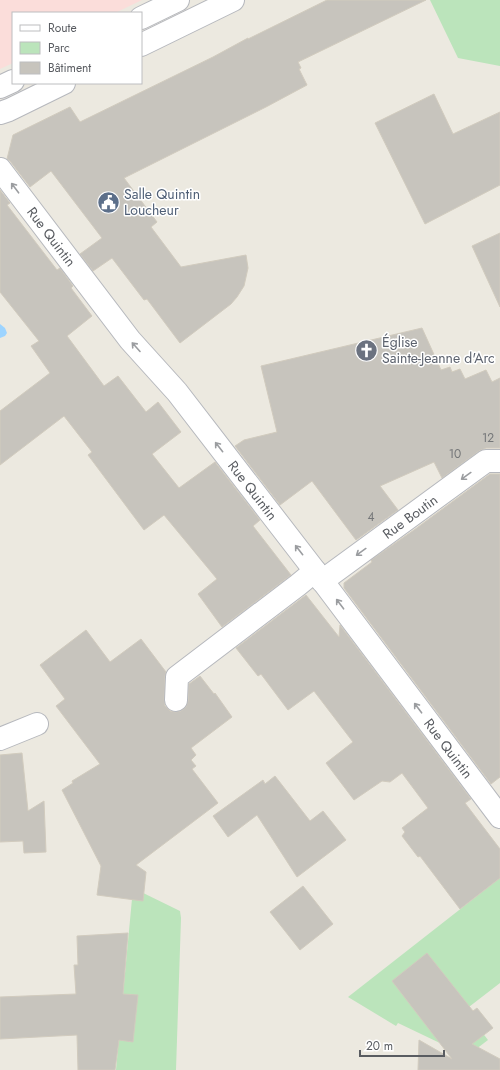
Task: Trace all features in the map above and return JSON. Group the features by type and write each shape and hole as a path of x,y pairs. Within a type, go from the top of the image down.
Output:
{"street":[{"path":"142,18 178,0"},
{"path":"142,45 233,0"},
{"path":"0,87 12,81"},
{"path":"0,113 62,84"},
{"name":"Rue Quintin","path":"0,169 130,340 176,392 319,576 500,817"},
{"name":"Rue Boutin","path":"176,700 177,677 298,585 319,576 486,461 500,460"},
{"path":"0,739 37,724"}],"shaded area":[{"path":"0,0 142,0 117,12 12,12 12,63 0,69"}],"green space":[{"path":"430,0 500,0 500,66 458,58"},
{"path":"500,878 500,983 465,1010 488,1040 467,1056 398,1023 396,1026 348,997"},
{"path":"133,888 180,911 176,1070 116,1070"}],"water":[{"path":"0,324 5,328 7,333 5,336 0,338"}],"building":[{"path":"327,0 426,0 298,62 301,68 299,69 307,85 124,178 157,222 151,227 181,267 246,255 248,268 244,286 237,297 231,304 180,343 147,299 144,300 112,258 93,271 80,254 102,238 51,171 30,187 7,159 13,135 70,107 80,122"},
{"path":"434,94 453,134 500,112 500,185 425,224 375,123"},
{"path":"0,190 10,203 7,205 57,270 60,268 73,286 71,288 92,316 67,336 104,386 118,376 146,412 158,402 181,432 152,454 179,488 215,462 260,520 253,526 291,575 222,627 198,594 217,579 164,515 144,530 88,455 92,452 64,416 0,465 0,411 50,373 31,346 39,341 0,292"},
{"path":"500,233 500,307 472,246"},
{"path":"422,328 441,370 450,367 452,372 460,369 465,379 486,370 492,382 500,378 500,448 486,448 479,451 442,478 434,462 380,486 398,510 356,540 312,481 280,505 235,446 244,440 277,432 261,366"},
{"path":"490,474 500,474 500,777 491,784 344,588 344,583 372,562 371,560"},
{"path":"306,595 339,637 340,625 471,799 465,803 500,849 500,878 460,909 420,856 418,857 402,836 405,832 402,828 428,808 402,773 390,782 382,781 354,800 326,763 353,742 314,691 288,710 261,674 258,676 236,648"},
{"path":"86,630 110,662 141,639 166,672 164,699 165,706 170,711 181,711 186,707 188,701 189,684 200,676 214,694 215,693 232,717 191,748 196,755 191,760 196,766 192,769 218,803 136,865 146,872 143,901 97,895 101,866 62,790 73,783 72,781 100,764 56,706 65,699 40,665"},
{"path":"22,753 28,811 44,801 46,852 24,853 23,841 0,842 0,755"},
{"path":"275,776 310,821 323,811 346,840 297,877 257,815 228,837 213,816 263,780 265,784"},
{"path":"303,886 333,924 300,950 270,912"},
{"path":"128,933 123,994 138,995 133,1042 119,1040 115,1070 78,1070 77,1035 0,1039 0,997 76,994 74,965 78,965 77,936"},
{"path":"427,953 473,1011 477,1008 493,1028 472,1044 500,1059 500,1070 418,1070 419,1040 452,1059 392,981"}],"place":[{"name":"Salle Quintin Loucheur","path":"109,202"},
{"name":"Église Sainte-Jeanne d'Arc","path":"366,350"}]}
